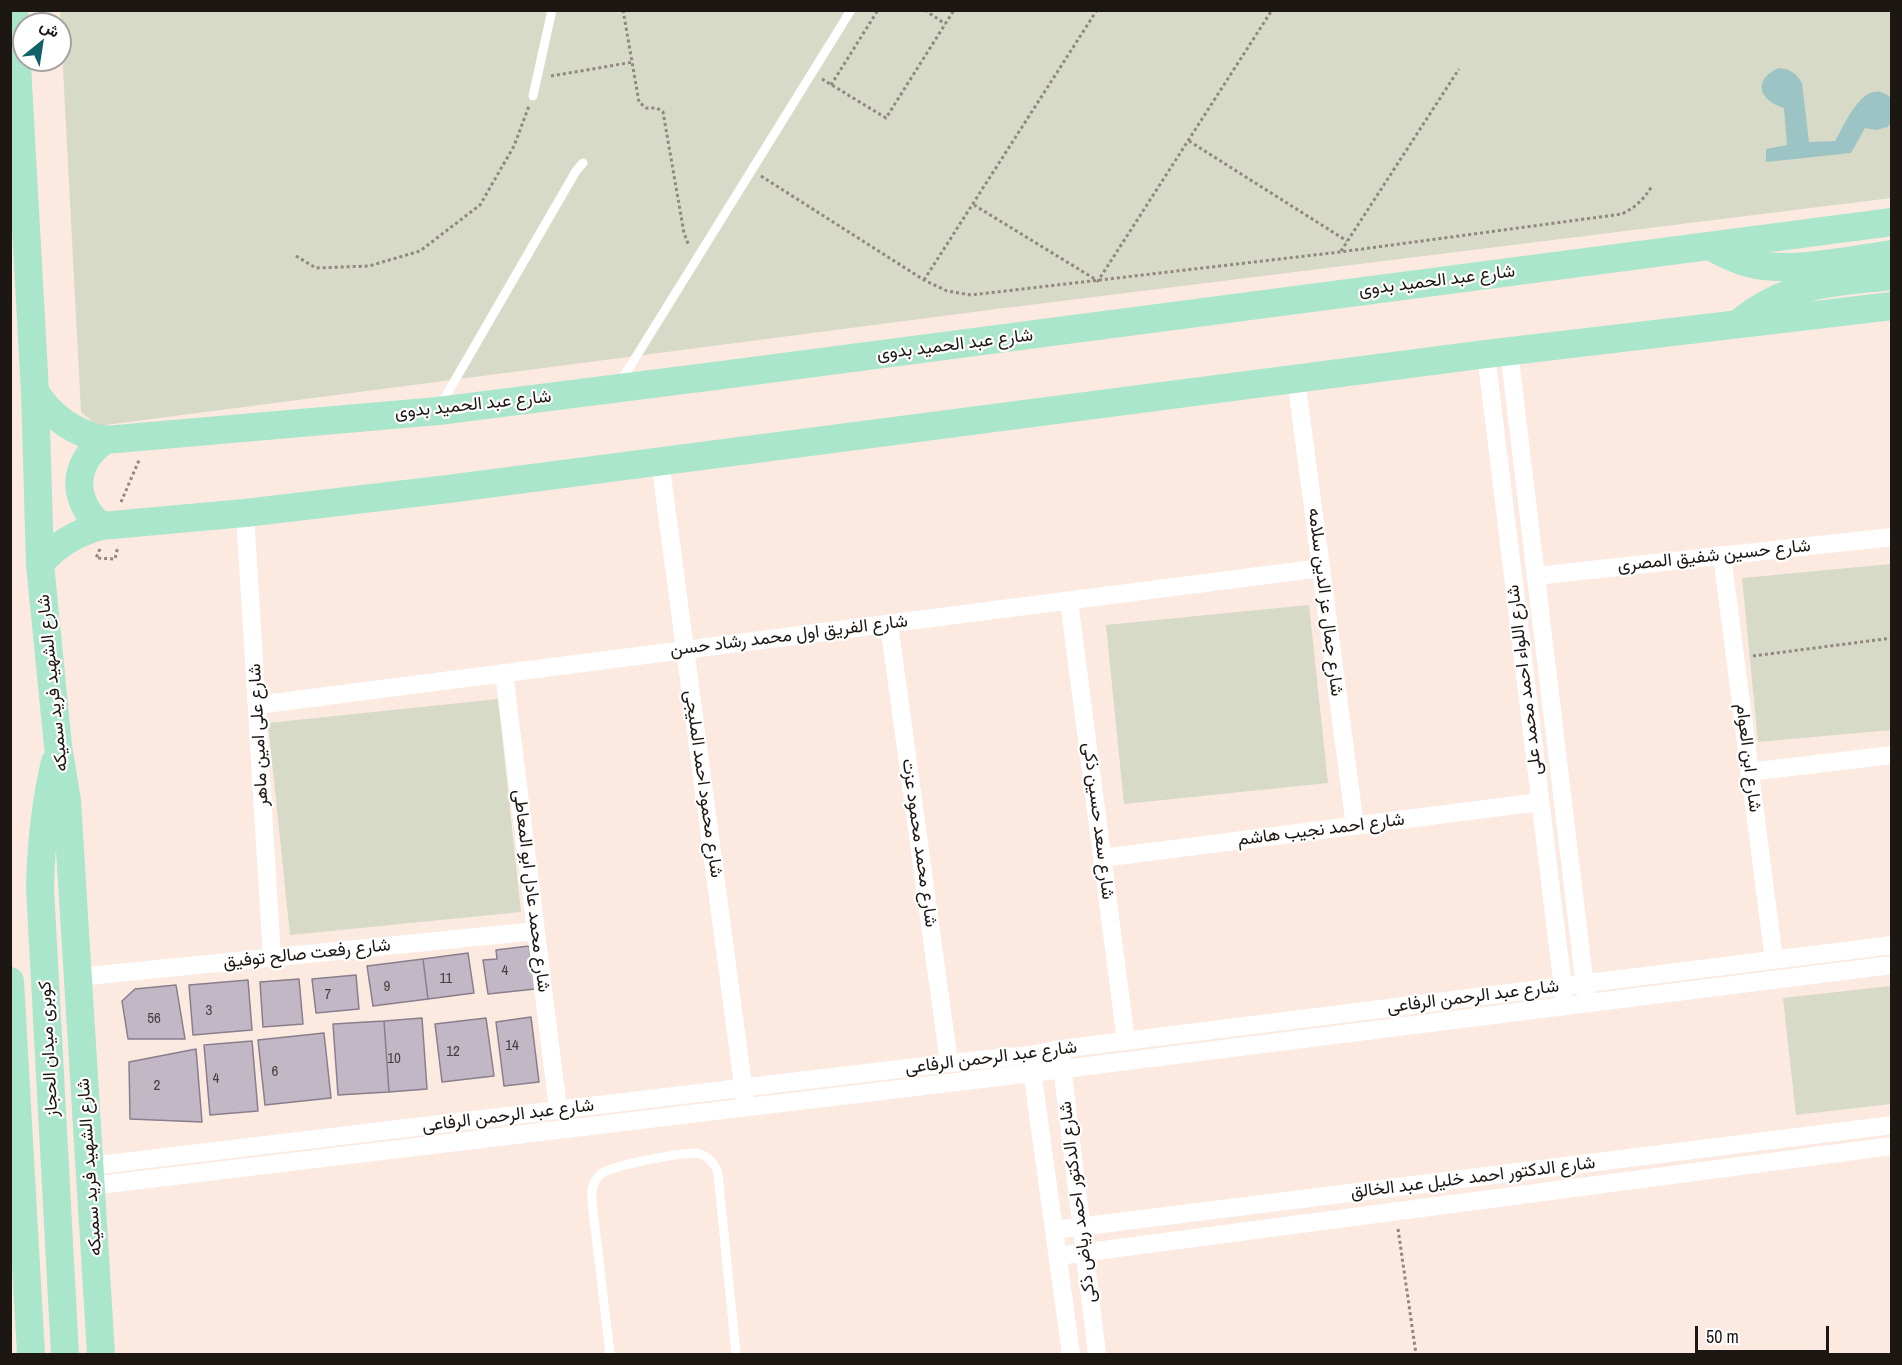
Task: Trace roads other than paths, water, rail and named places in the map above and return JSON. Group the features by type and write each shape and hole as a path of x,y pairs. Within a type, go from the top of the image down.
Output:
{"main road":[{"name":"شارع الشهيد فريد سميكه","path":"14,10 35,392 40,564 58,746 67,801 101,1354"},
{"name":"شارع عبد الحميد بدوى","path":"35,392 64,424 84,434 105,440 438,411 1892,222"},
{"path":"1709,246 1751,264 1775,267 1892,254"},
{"path":"1737,324 1767,303 1804,288 1892,276"},
{"path":"40,564 67,540 101,537 245,513 1497,353 1892,306"},
{"path":"101,537 82,502 79,482 80,472 89,453 105,440"},
{"name":"كوبرى ميدان الحجاز","path":"58,746 42,831 40,888 65,1354"},
{"name":"كوبرى ميدان الحجاز","path":"10,981 31,1354"}],"street":[{"name":"شارع اللواء احمد محمد على","path":"1497,353 1536,576 1587,1003"},
{"name":"شارع اللواء احمد محمد على","path":"1497,353 1540,802 1565,1006"},
{"name":"شارع جمال عز الدين سلامه","path":"1296,379 1355,825"},
{"name":"شارع محمود احمد المليجى","path":"660,461 746,1107"},
{"name":"شارع على امين ماهر","path":"245,513 272,958"},
{"name":"شارع حسين شفيق المصرى","path":"1536,576 1892,537"},
{"name":"شارع ابن العوام","path":"1722,555 1774,960"},
{"name":"شارع الفريق اول محمد رشاد حسن","path":"257,705 1321,568"},
{"name":"شارع سعد حسين ذكى","path":"1068,600 1126,1041"},
{"name":"شارع محمد محمود عزت","path":"890,624 949,1063"},
{"name":"شارع محمد عادل ابو المعاطى","path":"504,673 558,1109"},
{"path":"1749,772 1892,755"},
{"name":"شارع احمد نجيب هاشم","path":"1102,858 1540,802"},
{"name":"شارع رفعت صالح توفيق","path":"78,977 536,931"},
{"name":"شارع عبد الرحمن الرفاعى","path":"90,1176 558,1109 1030,1055 1060,1049 1892,945"},
{"name":"شارع عبد الرحمن الرفاعى","path":"90,1176 746,1107 1062,1070 1892,965"},
{"name":"شارع الدكتور احمد رياض ذكى","path":"1060,1049 1096,1354"},
{"name":"شارع الدكتور احمد رياض ذكى","path":"1030,1055 1071,1354"},
{"name":"شارع الدكتور احمد خليل عبد الخالق","path":"1054,1230 1892,1125"},
{"name":"شارع الدكتور احمد خليل عبد الخالق","path":"1058,1256 1892,1146"},
{"path":"1702,1149 1704,1171"}],"lane":[{"path":"533,96 552,10"},
{"path":"616,388 851,10"},
{"path":"438,411 583,162"},
{"path":"610,1354 591,1192 594,1184 606,1170 697,1153 709,1158 718,1174 736,1354"}],"water":[{"path":"1779,68 1792,72 1802,83 1809,142 1835,141 1857,104 1873,92 1882,92 1891,98 1891,122 1888,127 1876,130 1865,128 1851,153 1766,162 1766,149 1787,145 1784,108 1769,100 1762,90 1765,78"}]}
